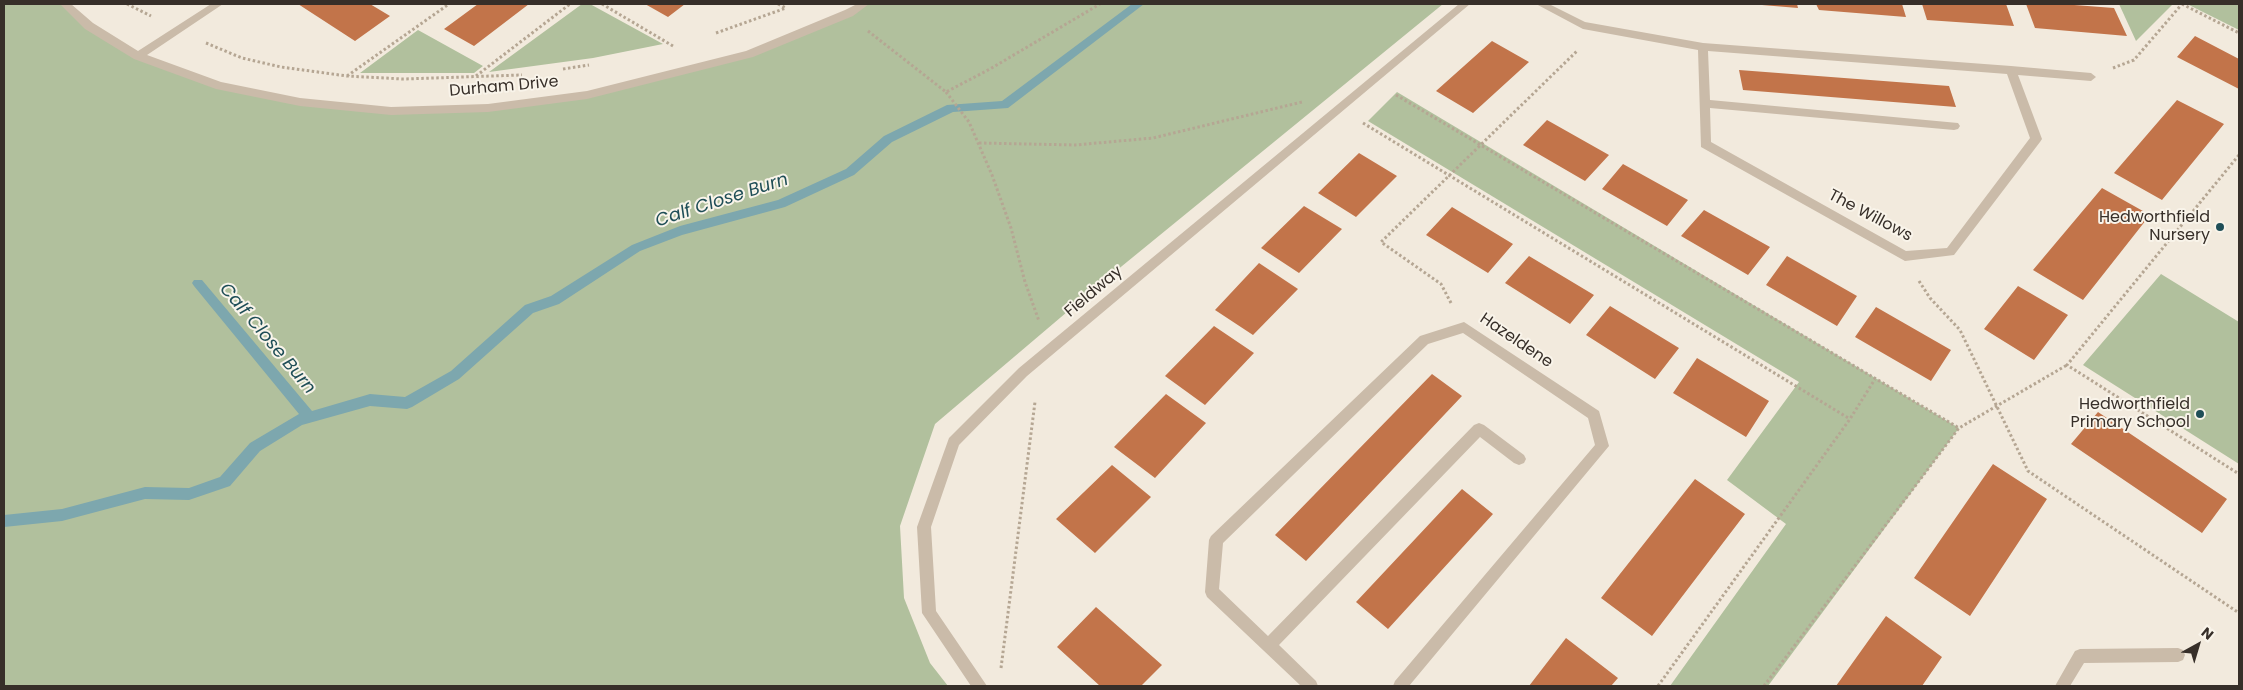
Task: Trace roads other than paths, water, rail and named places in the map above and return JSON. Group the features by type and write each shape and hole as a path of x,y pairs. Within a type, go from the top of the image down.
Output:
{"street":[{"name":"Durham Drive","path":"65,4 89,26 138,56 220,86 300,102 391,111 488,108 587,95 749,54 849,13 864,4"},
{"path":"138,56 218,4"},
{"name":"Fieldway","path":"980,686 929,613 924,527 954,442 1023,372 1465,4"},
{"path":"1541,4 1583,25 1703,47 2092,77"},
{"name":"The Willows","path":"1703,47 1705,144 1905,256 1950,252 2036,139 2011,70"},
{"path":"1704,104 1954,126"},
{"name":"Hazeldene","path":"1311,686 1212,592 1216,540 1424,340 1464,327 1594,415 1602,446 1400,686"},
{"path":"1268,646 1479,429 1519,459"},
{"path":"2062,686 2080,656 2178,655"}],"waterway":[{"name":"Calf Close Burn","path":"309,417 370,400 407,403 455,375 529,309 555,300 636,248 680,231 781,204 850,172 888,139 951,108 1004,105 1139,4"},
{"name":"Calf Close Burn","path":"198,283 309,417"},
{"name":"Calf Close Burn","path":"4,521 62,515 145,493 189,494 225,482 255,447 298,420 309,417"}],"place":[{"name":"Hedworthfield Nursery","path":"2220,227"},
{"name":"Hedworthfield Primary School","path":"2200,414"}]}
